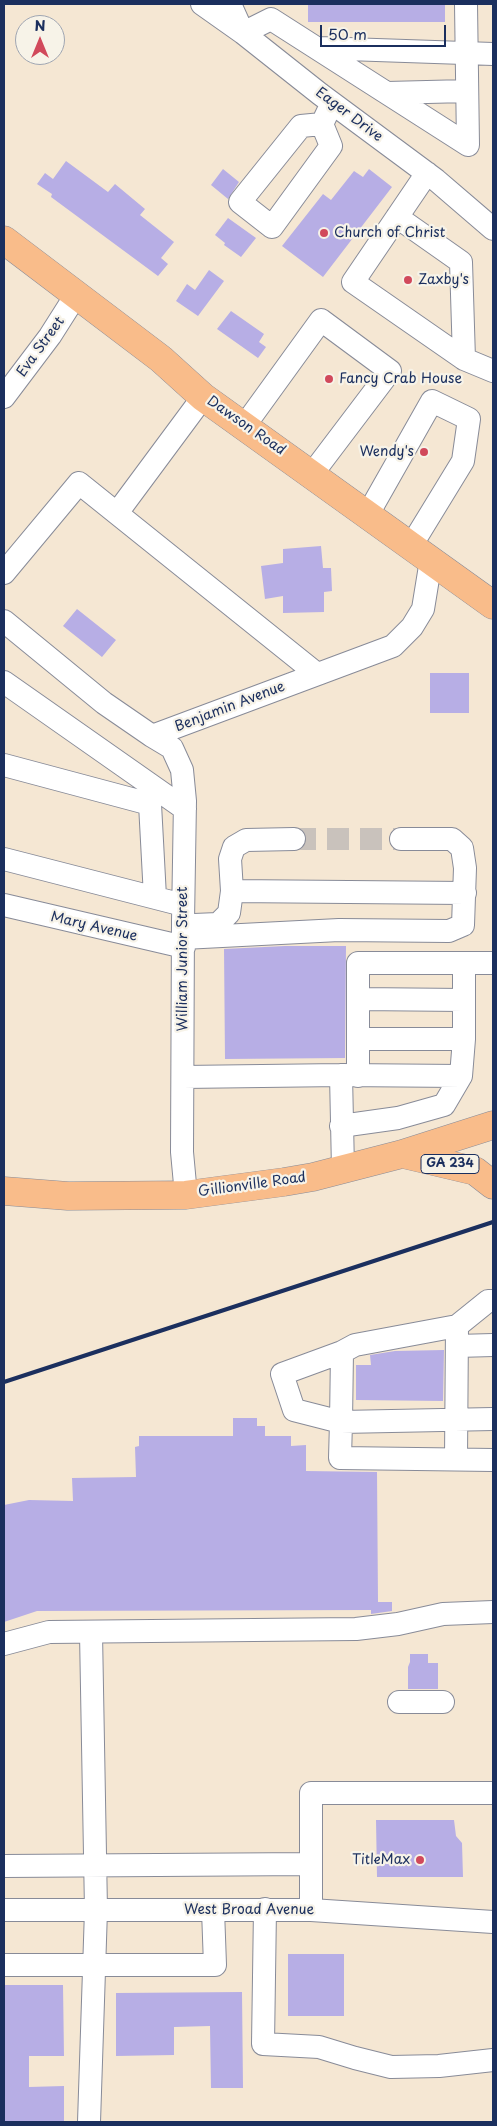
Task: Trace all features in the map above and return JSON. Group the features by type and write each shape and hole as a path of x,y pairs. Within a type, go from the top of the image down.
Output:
{"main road":[{"name":"Dawson Road","path":"4,240 161,360 203,397 245,425 493,605"},
{"name":"Gillionville Road","path":"4,1191 68,1196 186,1195 284,1182 343,1170 402,1154 493,1125"},
{"name":"GA 234","path":"402,1154 475,1171 493,1185"}],"street":[{"name":"Eager Drive","path":"202,4 427,173 493,229"},
{"path":"230,4 243,33 278,11 317,48 468,145 466,4"},
{"path":"317,48 493,54"},
{"path":"387,93 467,91"},
{"path":"322,124 300,126 240,202 272,227 331,146 322,124 332,103"},
{"path":"427,173 353,282 464,359 493,371"},
{"path":"397,217 461,262 464,359"},
{"name":"Eva Street","path":"4,397 50,336 76,295"},
{"path":"245,425 322,320 390,371 312,474"},
{"path":"117,513 203,397"},
{"path":"368,514 432,401 469,419 463,461 421,553"},
{"path":"4,573 79,483 317,674"},
{"name":"Benjamin Avenue","path":"152,736 392,646 412,627 423,609 421,553"},
{"path":"4,621 104,703 152,736"},
{"path":"4,682 149,794 155,897"},
{"name":"William Junior Street","path":"152,736 172,748 182,770 185,809 182,1152 186,1195"},
{"path":"4,766 149,794 185,809"},
{"path":"183,929 218,924 229,913 232,891 230,859 234,847 246,840 294,839"},
{"path":"4,859 155,897 183,929 449,931 463,925 466,868 462,848 452,839 401,839"},
{"path":"232,891 465,893"},
{"name":"Mary Avenue","path":"4,905 183,929"},
{"path":"343,1170 341,1126 358,1039 358,963 493,963"},
{"path":"341,1126 398,1118 444,1105 461,1076 464,1039 464,963"},
{"path":"358,999 464,1000"},
{"path":"358,1039 464,1039"},
{"path":"183,1077 461,1076"},
{"path":"456,1460 457,1336 488,1301 493,1301"},
{"path":"493,1344 457,1336 355,1345 342,1352 282,1374 294,1410 341,1422 493,1419"},
{"path":"342,1352 340,1458 493,1460"},
{"path":"4,1644 49,1632 356,1629 398,1624 443,1614 493,1612"},
{"path":"89,2122 96,1910 91,1633"},
{"path":"399,1702 443,1702"},
{"path":"311,1910 311,1794 493,1794"},
{"path":"4,1866 311,1864"},
{"path":"265,1909 263,2044 319,2047 391,2067 439,2066 493,2060"},
{"name":"West Broad Avenue","path":"4,1910 311,1910 373,1912 493,1922"},
{"path":"4,1965 215,1965 213,1910"}],"building":[{"path":"308,4 445,4 445,22 308,22"},
{"path":"66,161 108,192 115,184 145,209 140,215 174,242 161,258 168,264 158,276 51,197 52,194 37,184 45,173 53,179"},
{"path":"223,169 239,182 228,199 211,185"},
{"name":"Church of Christ","path":"369,169 392,187 323,277 282,246 323,194 331,200 354,171 363,177"},
{"path":"228,218 256,238 241,257 224,245 225,243 215,235"},
{"path":"209,270 224,281 198,316 176,301 187,284 195,290"},
{"path":"231,311 264,334 259,342 266,347 258,358 217,329"},
{"path":"321,546 323,568 331,568 332,591 324,592 324,612 283,613 283,596 265,599 261,566 283,563 283,549"},
{"path":"77,609 116,640 102,657 63,626"},
{"path":"430,673 469,673 469,713 430,713"},
{"path":"346,946 345,1058 225,1059 224,949"},
{"path":"444,1350 443,1401 356,1400 356,1365 371,1365 370,1355 395,1351"},
{"path":"233,1418 257,1418 257,1426 265,1426 265,1436 291,1436 291,1446 306,1445 306,1471 377,1472 378,1602 392,1602 392,1611 371,1614 371,1610 37,1611 4,1622 4,1505 29,1500 73,1501 72,1478 136,1477 135,1447 139,1446 139,1436 233,1436"},
{"path":"410,1654 428,1654 428,1663 438,1663 438,1689 408,1689"},
{"name":"TitleMax","path":"376,1820 454,1820 456,1836 462,1843 463,1877 377,1877"},
{"path":"288,1954 344,1954 344,2016 288,2016"},
{"path":"4,1985 63,1985 64,2056 29,2056 29,2087 64,2086 64,2122 4,2122"},
{"path":"242,1992 243,2088 211,2088 210,2026 174,2027 174,2055 116,2056 116,1993"}],"tunnel":[{"path":"294,839 401,839"}],"railway":[{"path":"4,1382 493,1222"}],"place":[{"name":"Church of Christ","path":"324,233"},
{"name":"Zaxby's","path":"408,280"},
{"name":"Fancy Crab House","path":"329,379"},
{"name":"Wendy's","path":"424,452"},
{"name":"TitleMax","path":"420,1860"}]}
